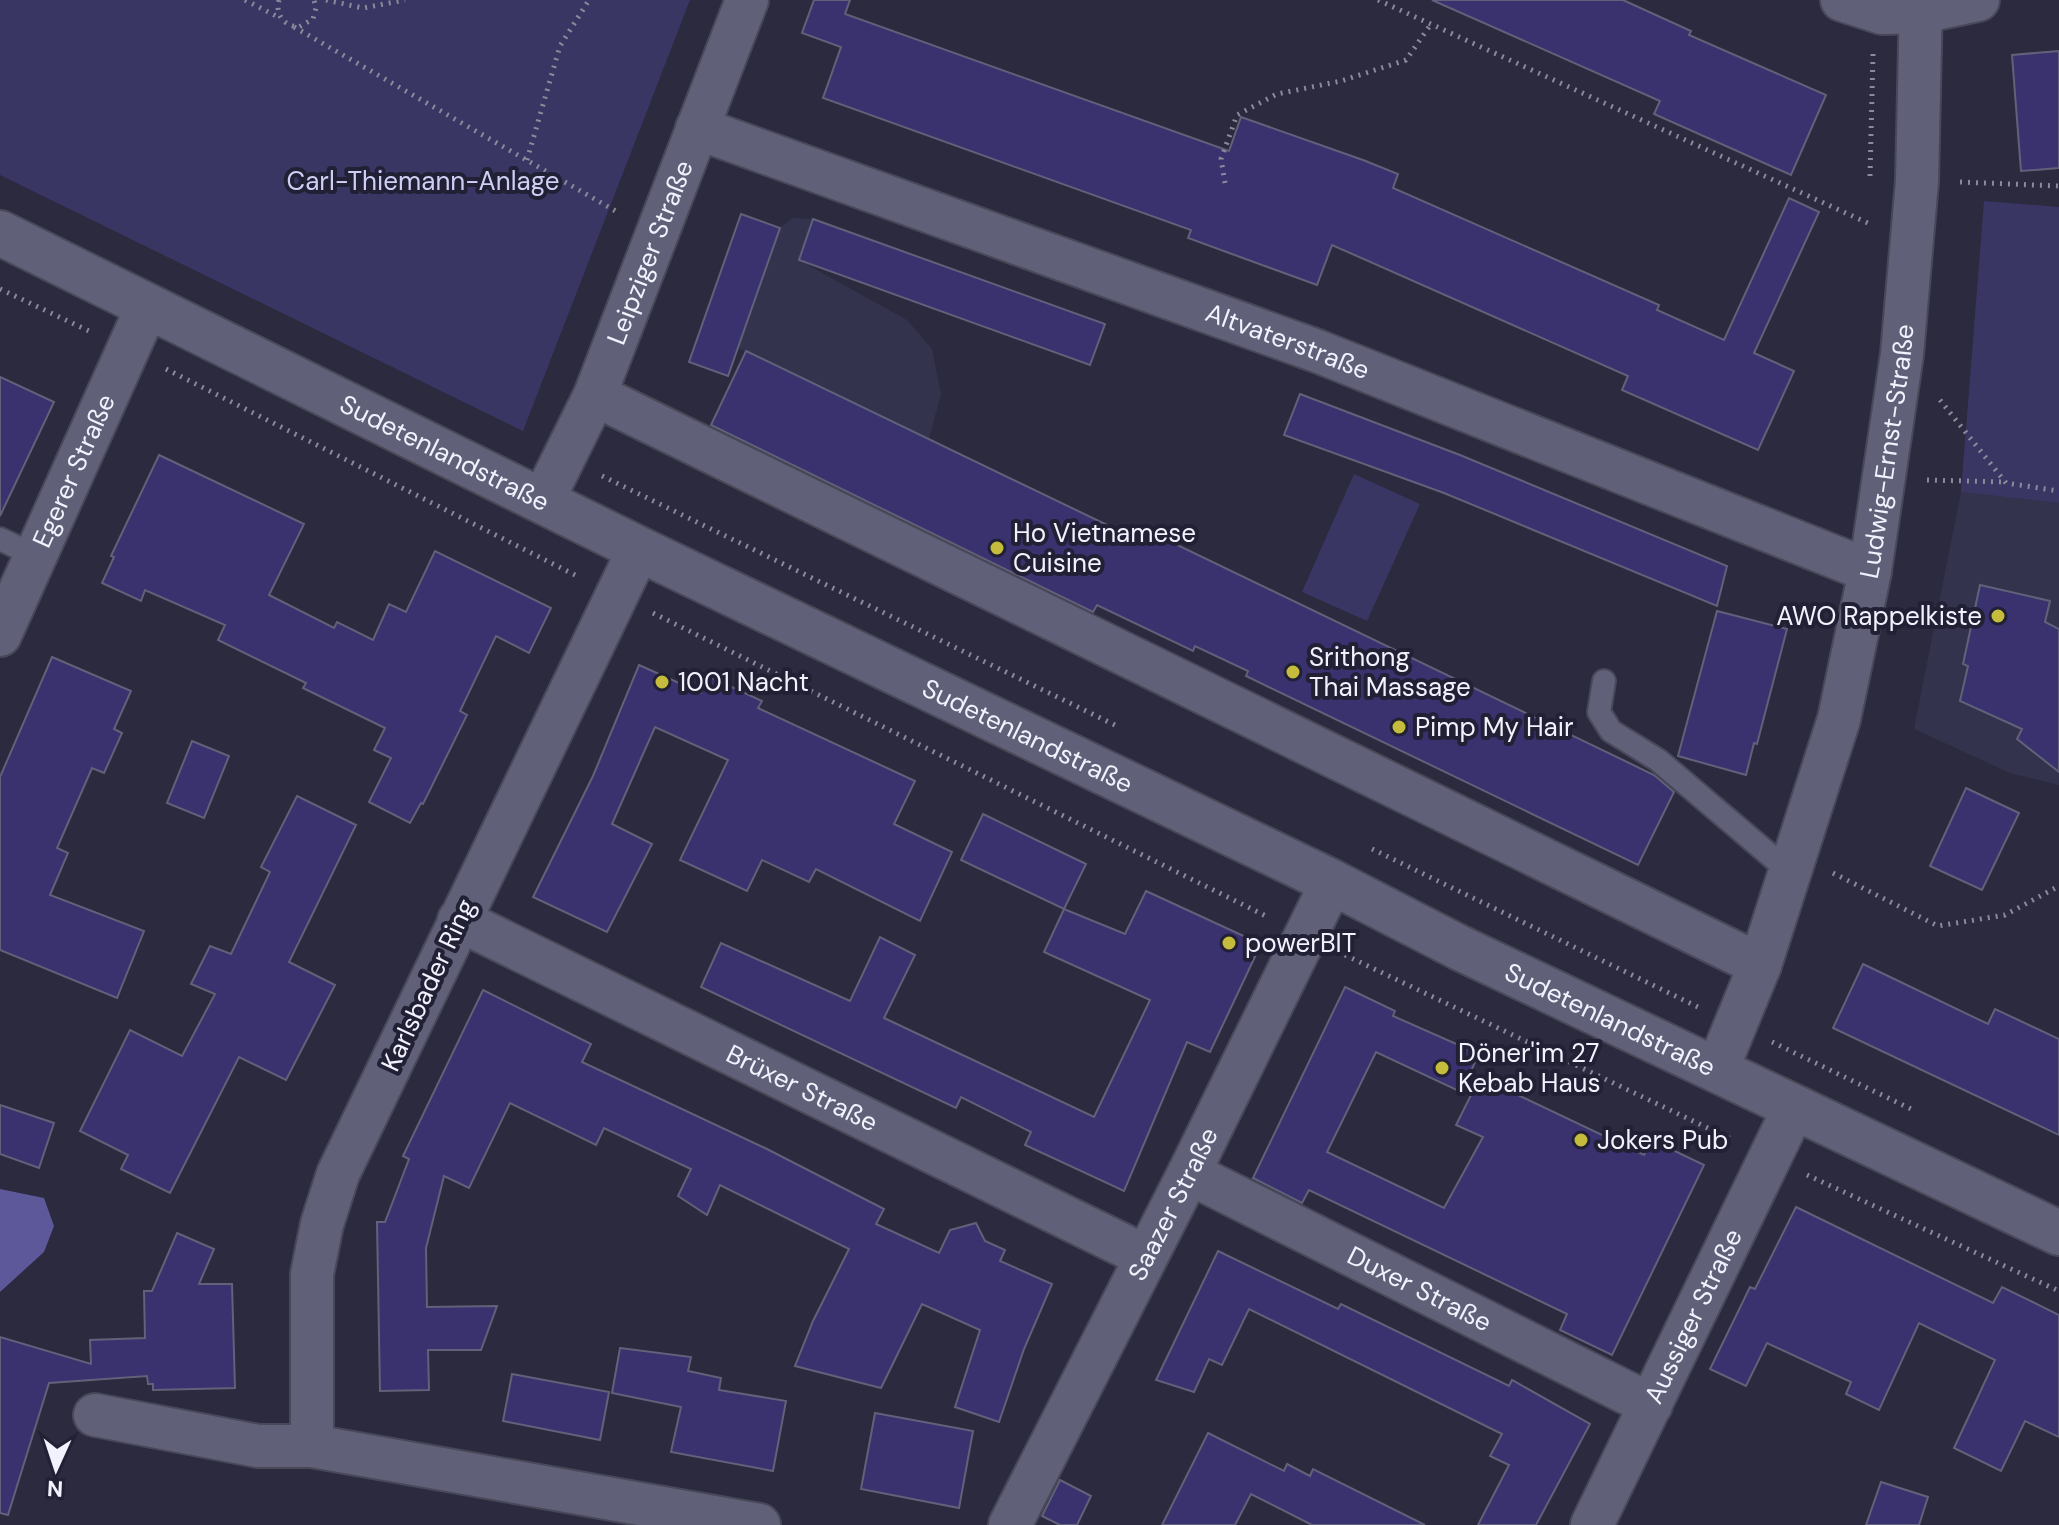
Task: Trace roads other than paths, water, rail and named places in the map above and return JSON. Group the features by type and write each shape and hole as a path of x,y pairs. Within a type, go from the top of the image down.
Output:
{"street":[{"name":"Leipziger Straße","path":"543,500 595,395 747,0"},
{"path":"1842,0 1882,13 1978,0"},
{"name":"Ludwig-Ernst-Straße","path":"1717,1070 1760,965 1839,719 1870,571 1902,354 1917,181 1921,6"},
{"name":"Altvaterstraße","path":"697,128 1317,351 1870,571"},
{"name":"Sudetenlandstraße","path":"0,233 639,549 1332,882 1460,948 2059,1233"},
{"name":"Egerer Straße","path":"0,635 18,547 128,350 147,307"},
{"path":"595,395 1760,965"},
{"name":"Karlsbader Ring","path":"312,1446 312,1274 322,1224 338,1174 639,549"},
{"name":"Saazer Straße","path":"1010,1525 1189,1173 1332,882"},
{"name":"Brüxer Straße","path":"459,920 1145,1256"},
{"name":"Aussiger Straße","path":"1592,1525 1794,1108"},
{"name":"Duxer Straße","path":"1189,1173 1651,1405"},
{"path":"95,1415 258,1446 312,1446 759,1525"}],"lane":[{"path":"1604,681 1599,712 1611,731 1658,760 1794,865"}],"place":[{"name":"Ho Vietnamese Cuisine","path":"997,548"},
{"name":"AWO Rappelkiste","path":"1998,616"},
{"name":"Srithong Thai Massage","path":"1293,672"},
{"name":"1001 Nacht","path":"662,682"},
{"name":"Pimp My Hair","path":"1399,727"},
{"name":"powerBIT","path":"1229,943"},
{"name":"Döner'im 27 Kebab Haus","path":"1442,1068"},
{"name":"Jokers Pub","path":"1581,1140"}],"park label":[{"name":"Carl-Thiemann-Anlage","path":"423,181"}]}
